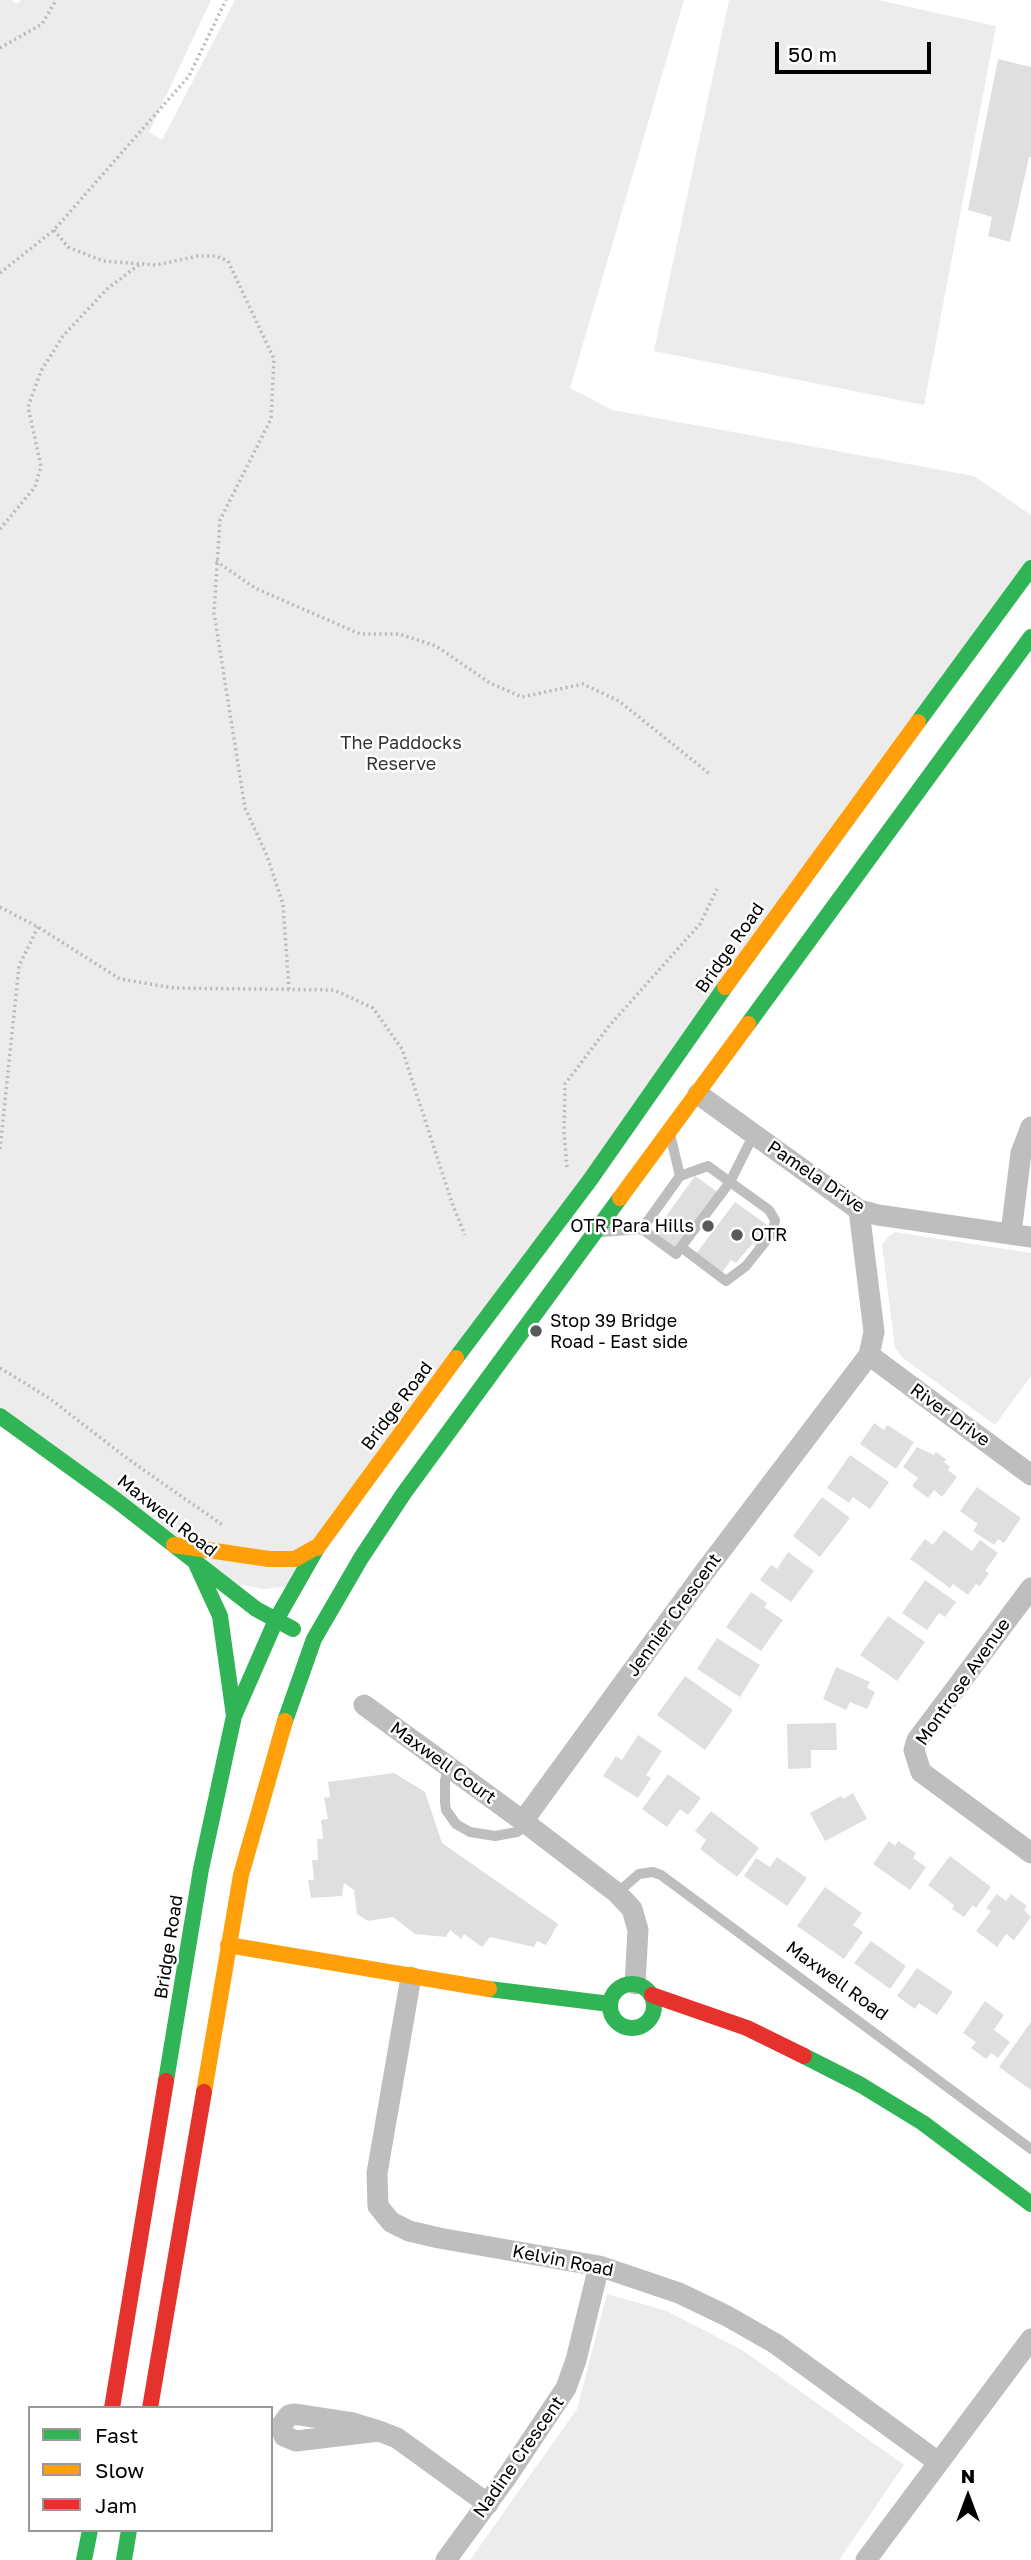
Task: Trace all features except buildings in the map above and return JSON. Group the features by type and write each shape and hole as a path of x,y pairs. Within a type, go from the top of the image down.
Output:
{"main road":[{"name":"Bridge Road","path":"150,2406 241,1875 279,1737 314,1639 404,1493 670,1132 683,1083 743,962 1031,568"},
{"name":"Bridge Road","path":"112,2406 201,1869 234,1716 276,1620 318,1546 1031,637"},
{"name":"Maxwell Road","path":"0,1416 256,1609 314,1639"},
{"path":"173,1545 269,1559 295,1559 318,1546"},
{"path":"196,1563 220,1616 234,1716"},
{"path":"186,1964 228,1945 411,1977 610,2004"},
{"path":"643,1989 654,2006 651,2017 640,2026 625,2027 614,2018 610,2004 612,1996 626,1984 643,1989 747,2028 843,2075 893,2104 1031,2204"},
{"path":"651,2017 671,2021"},
{"path":"740,2043 794,2052"},
{"path":"84,2560 90,2532"},
{"path":"124,2560 129,2532"}],"street":[{"name":"Pamela Drive","path":"683,1083 859,1210 877,1215 1021,1235"},
{"path":"1021,1235 1021,1153 1031,1127"},
{"path":"859,1210 873,1332 869,1355"},
{"name":"River Drive","path":"869,1355 1031,1475"},
{"name":"Jennier Crescent","path":"525,1823 703,1574 869,1355"},
{"name":"Montrose Avenue","path":"1031,1588 917,1740 914,1750 921,1772 1031,1853"},
{"name":"Maxwell Court","path":"364,1705 525,1823"},
{"path":"525,1823 617,1893 632,1909 637,1922 643,1989"},
{"name":"Kelvin Road","path":"411,1977 377,2173 377,2198 381,2211 391,2222 409,2231 599,2266 679,2293 751,2329 795,2357 938,2462"},
{"name":"Nadine Crescent","path":"446,2560 488,2504 566,2388 576,2360 599,2266"},
{"path":"866,2560 1031,2339"},
{"path":"379,2431 397,2438 488,2504"}],"lane":[{"path":"670,1132 680,1176"},
{"path":"595,1232 642,1229 676,1254 730,1182 754,1134"},
{"path":"642,1229 680,1176 708,1166 769,1210 775,1220 773,1232 746,1266 726,1281 681,1247"},
{"path":"448,1767 445,1781 446,1810 456,1824 470,1832 495,1836 517,1832 525,1823"},
{"name":"Maxwell Road","path":"617,1893 639,1874 653,1872 661,1875 1031,2149"}],"path":[{"path":"0,48 42,24 56,0"},
{"path":"0,273 54,230 189,76 226,0"},
{"path":"54,230 68,247 103,261 156,265 198,256 216,256 228,261 274,359 271,419 220,520 214,613 224,687 246,808 267,856 283,904 289,989"},
{"path":"0,529 35,488 41,466 28,407 41,371 63,336 107,289 140,264"},
{"path":"216,561 255,588 360,634 399,634 436,646 490,683 522,696 583,684 619,701 711,775"},
{"path":"568,1173 564,1132 565,1084 609,1026 700,924 717,889"},
{"path":"0,907 38,927 120,979 174,988 334,990 373,1008 402,1049 465,1236"},
{"path":"0,1149 19,966 38,927"},
{"path":"0,1368 49,1398 128,1459 225,1526"}],"green space":[{"name":"The Paddocks Reserve","path":"0,0 11,0 17,4 21,0 211,0 149,132 162,140 235,0 684,0 570,388 612,410 974,476 1031,515 1031,568 292,1586 263,1589 232,1583 0,1424"},
{"path":"729,0 878,0 996,26 924,405 654,351"},
{"path":"895,1232 1031,1253 1031,1376 995,1425 903,1358 895,1348 882,1245"},
{"path":"607,2294 667,2311 742,2350 904,2465 839,2560 470,2560 577,2409"}],"traffic: fast":[{"path":"918,722 1031,568"},
{"path":"748,1024 1031,637"},
{"path":"456,1358 590,1180 725,987"},
{"path":"285,1721 314,1639 361,1558 404,1493 620,1198"},
{"path":"0,1416 116,1500 256,1609 293,1629"},
{"path":"166,2081 201,1869 234,1716 276,1620 317,1548"},
{"path":"197,1566 220,1616 234,1716"},
{"path":"632,1984 648,1990 654,2006 648,2022 632,2028 616,2022 610,2006 616,1990 632,1984"},
{"path":"489,1989 610,2004"},
{"path":"804,2056 861,2085 923,2123 1031,2204"},
{"path":"84,2560 90,2532"},
{"path":"124,2560 129,2532"}],"traffic: slow":[{"path":"725,987 918,722"},
{"path":"620,1198 748,1024"},
{"path":"317,1548 456,1358"},
{"path":"174,1545 269,1559 295,1559 318,1546"},
{"path":"204,2092 241,1875 285,1721"},
{"path":"228,1945 489,1989"}],"traffic: jam":[{"path":"652,1995 747,2028 804,2056"},
{"path":"112,2406 166,2081"},
{"path":"150,2406 204,2092"}],"place":[{"name":"OTR Para Hills","path":"708,1226"},
{"name":"OTR","path":"737,1235"},
{"name":"Stop 39 Bridge Road - East side","path":"536,1331"}]}
